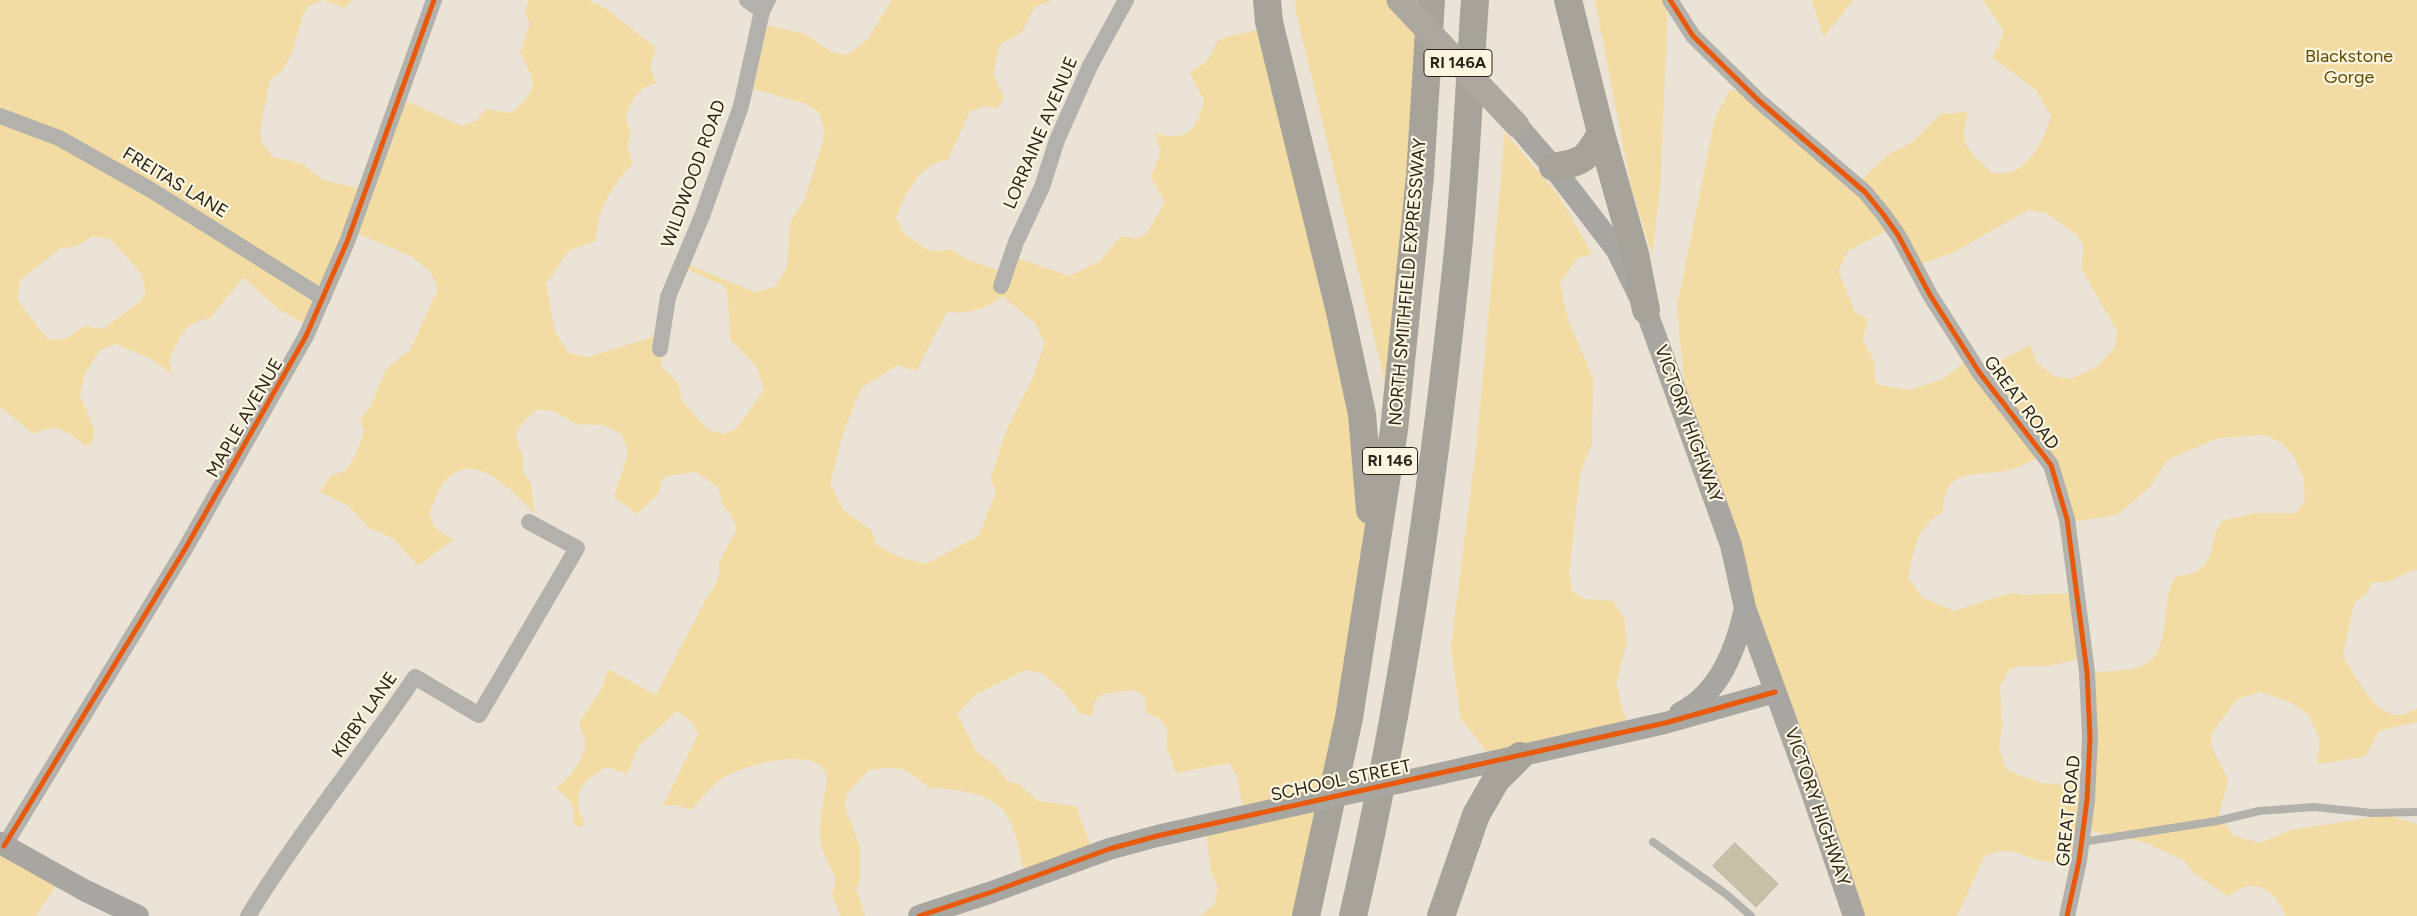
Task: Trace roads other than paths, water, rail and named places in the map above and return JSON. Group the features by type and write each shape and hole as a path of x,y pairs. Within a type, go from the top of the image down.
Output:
{"highway":[{"name":"NORTH SMITHFIELD EXPRESSWAY","path":"1306,916 1349,718 1366,620 1394,430 1404,351 1420,176 1431,0"},
{"name":"RI 146","path":"1353,916 1366,860 1408,638 1429,497 1458,258 1475,0"},
{"path":"1568,0 1601,133 1635,254 1646,310"},
{"path":"1267,7 1340,312 1362,414 1367,452 1371,521 1366,620"},
{"path":"1553,167 1573,164 1589,155 1601,133"},
{"path":"1441,916 1476,815 1496,780 1520,756"}],"main road":[{"name":"VICTORY HIGHWAY","path":"1399,0 1517,125"}],"street":[{"name":"MAPLE AVENUE","path":"2,844 190,541 289,370 348,242 434,0"},
{"name":"WILDWOOD ROAD","path":"660,349 668,297 702,216 741,106 765,5 746,0"},
{"name":"LORRAINE AVENUE","path":"1001,286 1016,242 1042,187 1057,140 1090,66 1126,0"},
{"name":"GREAT ROAD","path":"1670,0 1693,36 1758,100 1858,186 1882,214 1898,235 1930,295 1979,372 2051,465 2068,519 2087,672 2090,768 2082,842 2067,916"},
{"name":"FREITAS LANE","path":"0,116 59,138 151,190 323,298"},
{"name":"VICTORY HIGHWAY","path":"1517,125 1553,167 1616,249 1646,310 1731,545 1745,608 1809,784 1854,916"},
{"name":"KIRBY LANE","path":"248,916 268,882 370,744 415,677 480,715 577,548 529,522"},
{"path":"1665,723 1688,709 1707,692 1727,664 1739,635 1745,608"},
{"name":"SCHOOL STREET","path":"918,916 992,892 1109,849 1166,834 1665,723 1775,692"},
{"path":"2,844 84,890 138,916"}],"lane":[{"path":"2082,842 2217,821 2259,811 2314,807 2372,813 2417,812"},
{"path":"1653,842 1726,894 1751,916"}],"park label":[{"name":"Blackstone Gorge","path":"2349,67"}]}
